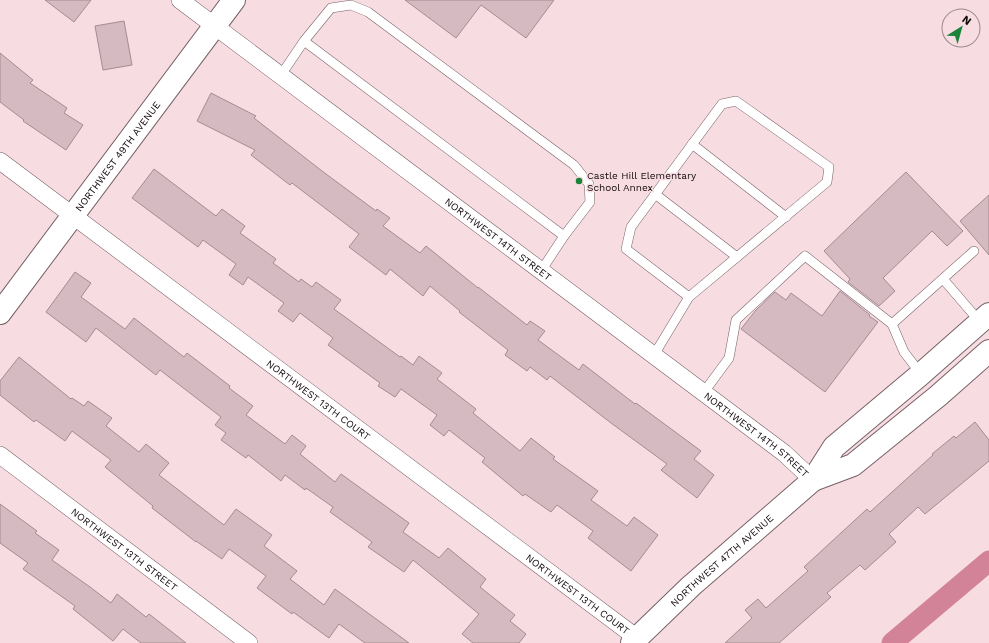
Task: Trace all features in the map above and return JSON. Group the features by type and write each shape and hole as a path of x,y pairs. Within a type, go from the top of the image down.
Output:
{"street":[{"name":"NORTHWEST 14TH STREET","path":"180,0 784,452 814,480"},
{"name":"NORTHWEST 49TH AVENUE","path":"0,313 234,0"},
{"name":"NORTHWEST 13TH COURT","path":"0,161 634,641"},
{"name":"NORTHWEST 47TH AVENUE","path":"634,641 691,586 814,480 834,447 921,374 984,318"},
{"name":"NORTHWEST 47TH AVENUE","path":"814,480 852,466 938,396 989,351"},
{"path":"921,374 938,396"},
{"name":"NORTHWEST 13TH STREET","path":"0,454 249,643"}],"lane":[{"path":"280,75 304,41 331,8 351,5 368,12 574,165 589,184 590,202 564,236 542,271"},
{"path":"304,41 564,236"},
{"path":"654,355 689,297 827,182 829,167 736,101 722,104 692,144 632,227 626,249 689,297"},
{"path":"692,144 786,216"},
{"path":"655,194 737,258"},
{"path":"892,324 974,251"},
{"path":"704,392 729,358 736,320 805,256 892,324 904,352 921,374"},
{"path":"943,279 984,318"}],"building":[{"path":"45,0 91,0 74,22"},
{"path":"405,0 554,0 526,38 481,5 456,38"},
{"path":"124,21 132,65 103,70 95,26"},
{"path":"0,53 33,80 30,83 67,108 64,113 83,125 66,150 23,121 24,120 0,102"},
{"path":"211,93 256,116 254,118 322,171 376,211 377,209 390,218 383,226 420,253 426,246 527,325 530,321 545,331 538,340 579,370 583,364 635,404 636,403 701,451 694,459 714,475 697,498 661,470 667,464 550,376 547,380 530,367 527,371 505,355 508,350 459,312 460,311 430,286 423,296 390,269 386,275 349,247 359,234 292,183 290,185 251,155 255,150 197,121"},
{"path":"154,169 216,216 222,209 245,226 240,233 276,259 273,263 299,282 301,279 312,287 316,282 341,300 334,309 400,357 401,356 413,365 419,356 442,373 437,379 476,409 473,413 520,451 531,438 555,457 553,459 598,491 591,500 627,526 634,517 658,535 631,571 588,538 593,531 557,505 551,512 525,494 523,496 482,462 485,458 449,430 444,436 430,425 437,415 401,389 395,397 378,386 380,383 328,345 333,338 300,313 293,322 278,311 284,303 248,277 243,285 229,275 236,264 203,240 198,247 132,198"},
{"path":"906,172 963,231 947,246 932,231 883,278 895,291 879,306 848,282 850,279 824,251"},
{"path":"989,195 989,255 960,221"},
{"path":"75,272 91,283 81,297 125,329 134,318 184,357 187,353 253,406 246,415 285,444 292,435 306,446 300,454 335,482 341,474 409,523 403,532 439,558 448,548 486,579 480,587 515,615 510,621 526,634 519,643 473,643 462,634 479,614 413,560 404,572 368,547 372,542 330,512 333,507 306,488 305,490 285,475 281,481 248,455 246,458 221,440 226,433 215,425 221,417 160,370 156,375 96,328 86,342 46,312"},
{"path":"840,291 878,322 825,392 741,329 756,310 775,292 786,300 791,293 822,316"},
{"path":"19,357 71,399 72,398 84,406 88,401 112,418 106,426 139,452 146,444 169,463 159,475 224,525 236,509 272,535 264,546 297,571 290,579 324,605 335,589 409,643 365,643 339,624 329,638 293,612 292,614 257,588 266,576 229,549 222,559 196,542 152,508 153,506 105,467 111,460 72,431 65,441 36,420 34,422 0,395 0,381"},
{"path":"975,422 989,440 989,461 925,514 918,507 889,534 896,542 865,570 860,565 827,593 831,597 779,643 725,643 752,618 745,610 758,599 766,608 808,571 804,567 867,509 870,512 933,455 932,454 954,436 956,438"},
{"path":"0,504 37,531 35,533 59,550 52,560 111,603 117,594 146,617 149,614 186,643 141,643 123,629 113,641 73,609 75,606 23,569 28,563 0,543"}],"waterway":[{"path":"892,643 989,561"}],"place":[{"name":"Castle Hill Elementary School Annex","path":"579,181"}]}
